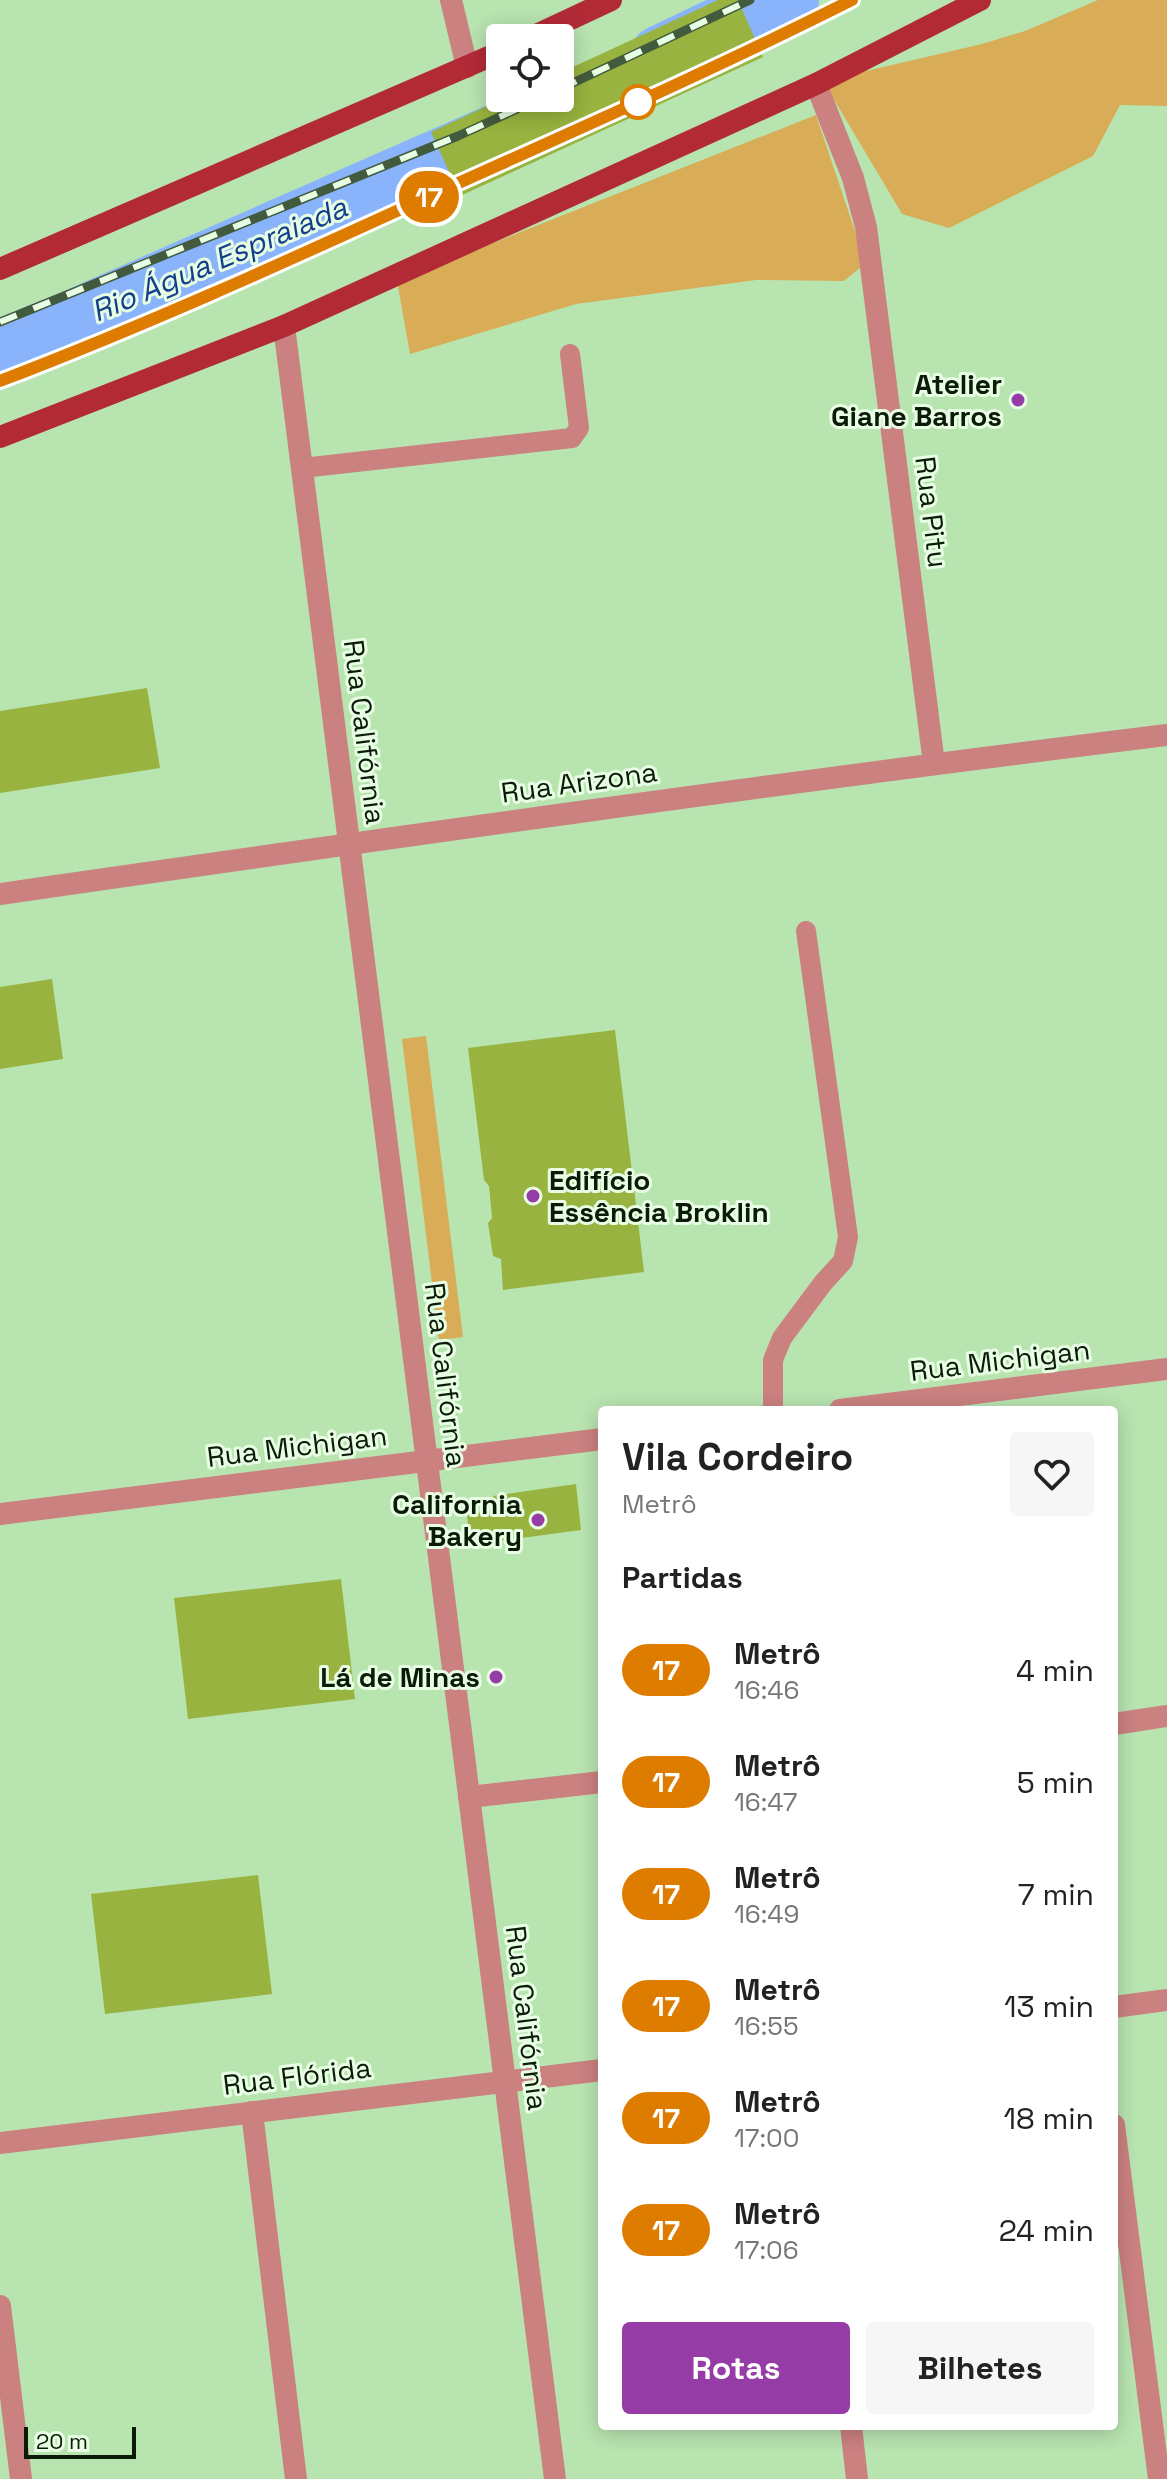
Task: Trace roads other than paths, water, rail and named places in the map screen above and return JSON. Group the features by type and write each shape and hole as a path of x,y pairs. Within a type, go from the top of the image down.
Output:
{"main road":[{"path":"560,24 611,0"},
{"path":"0,437 284,326 816,84 980,0"},
{"path":"0,269 486,58"}],"street":[{"path":"451,0 467,67"},
{"name":"Rua Pitu","path":"816,84 853,178 866,227 934,764"},
{"name":"Rua Califórnia","path":"284,326 555,2479"},
{"name":"Rua Arizona","path":"0,894 934,764 1167,735"},
{"name":"Rua Michigan","path":"872,1406 1167,1369"},
{"name":"Rua Michigan","path":"0,1514 598,1439"},
{"path":"1118,1723 1167,1716"},
{"path":"469,1797 598,1782"},
{"path":"1118,2006 1167,2000"},
{"name":"Rua Flórida","path":"0,2143 598,2070"},
{"path":"252,2112 296,2479"},
{"path":"1118,2156 1159,2479"},
{"path":"0,2306 21,2479"},
{"path":"851,2430 857,2479"}],"lane":[{"path":"302,468 572,438 579,428 570,354"},
{"path":"773,1406 773,1360 782,1338 843,1261 848,1237 806,931"}],"waterway":[{"name":"Rio Água Espraiada","path":"662,59 785,0"},
{"name":"Rio Água Espraiada","path":"0,354 531,123"}],"railway":[{"path":"574,82 750,0"},
{"path":"0,381 279,264 650,97 852,0"},
{"path":"0,322 510,112"}],"metro line":[{"name":"17","path":"0,381 105,341 368,224 722,64 852,0"}],"place":[{"name":"Atelier Giane Barros","path":"1018,400"},
{"name":"Edifício Essência Broklin","path":"533,1196"},
{"name":"California Bakery","path":"538,1520"},
{"name":"Lá de Minas","path":"496,1677"}]}
